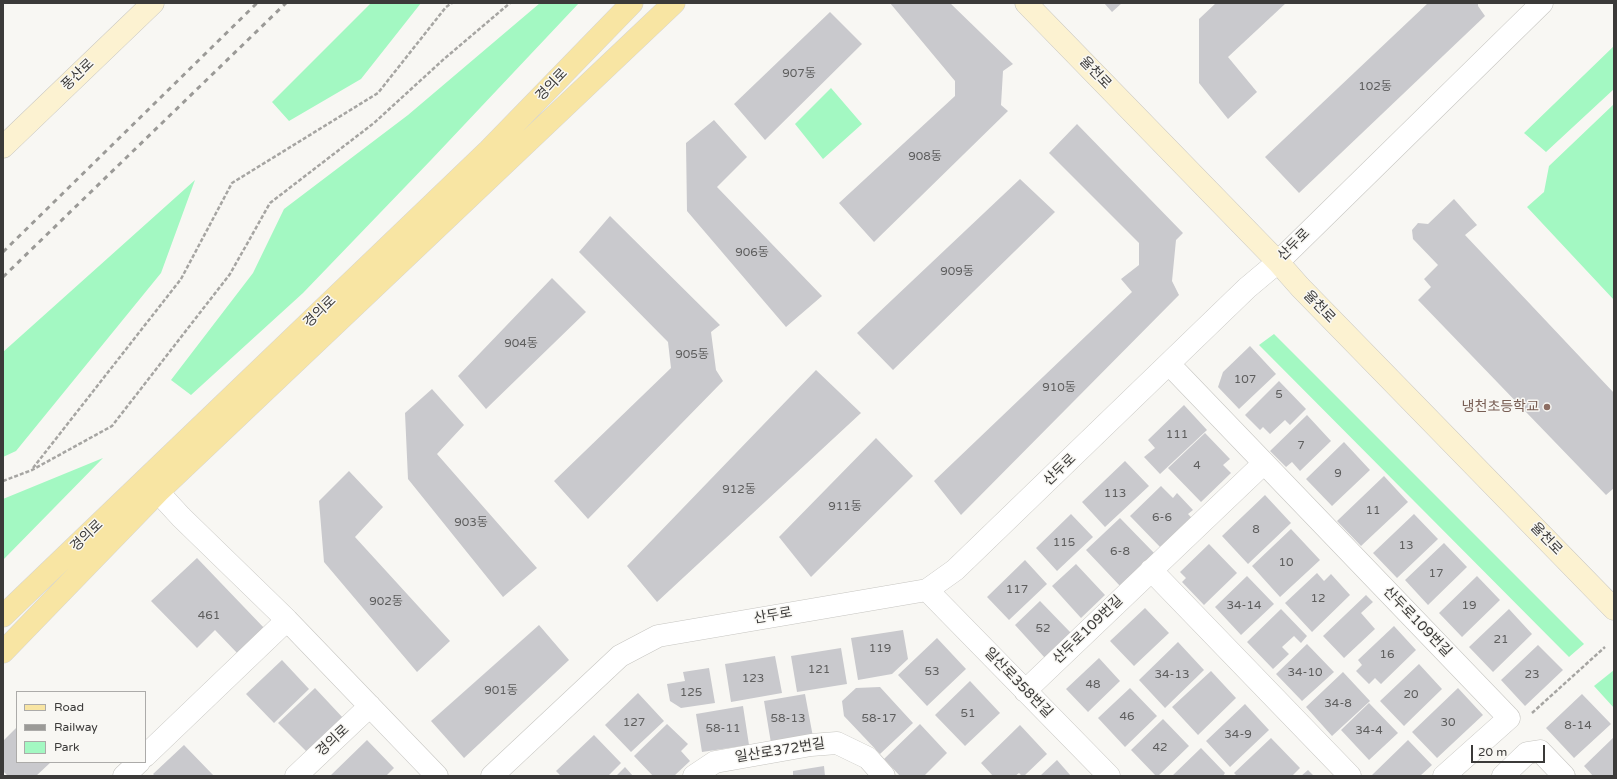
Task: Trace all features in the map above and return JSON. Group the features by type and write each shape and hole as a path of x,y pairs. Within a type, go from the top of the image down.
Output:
{"main road":[{"name":"풍산로","path":"3,147 153,3"},
{"name":"경의로","path":"3,616 489,150 632,3"},
{"name":"경의로","path":"3,652 158,492 674,3"},
{"name":"율천로","path":"1026,3 1614,609"}],"street":[{"name":"산두로","path":"492,776 620,656 658,636 927,590 956,570 1247,288 1278,262 1542,3"},
{"name":"산두로109번길","path":"1169,364 1263,464 1509,718 1444,776"},
{"name":"산두로109번길","path":"1025,690 1263,464"},
{"path":"158,492 181,518 287,620 437,776"},
{"path":"1151,570 1350,776"},
{"name":"일산로358번길","path":"927,590 1109,776"},
{"path":"146,755 287,620"},
{"name":"경의로","path":"296,776 370,706"},
{"name":"일산로372번길","path":"694,776 715,762 811,745 837,743 868,758 884,776"},
{"path":"1503,776 1527,753 1540,751 1564,776"},
{"path":"124,776 138,763"}],"path":[{"path":"32,470 181,279 232,183 378,93 446,7 452,3"},
{"path":"3,481 32,470 112,426 230,274 270,203 374,123 444,59 510,3"},
{"path":"1527,718 1605,647"}],"green space":[{"path":"371,3 421,3 361,79 289,121 272,102"},
{"path":"540,3 579,3 303,293 191,395 171,380 253,273 284,209 408,115"},
{"path":"1614,46 1614,89 1546,152 1524,133"},
{"path":"831,88 862,124 823,159 795,124"},
{"path":"1614,104 1614,300 1527,207 1544,192 1549,166"},
{"path":"195,180 161,273 16,451 3,457 3,352"},
{"path":"1274,334 1584,644 1569,657 1259,345"},
{"path":"103,458 3,560 3,499"},
{"path":"1614,670 1614,708 1594,686"}],"building":[{"path":"890,3 950,3 1013,64 1003,71 1001,105 1008,111 874,242 839,203 955,96 955,81"},
{"path":"1104,3 1122,3 1112,12"},
{"path":"1216,3 1286,3 1228,57 1257,92 1228,119 1199,83 1199,19"},
{"path":"1428,3 1478,3 1478,6 1485,16 1299,193 1265,157"},
{"path":"830,12 862,44 765,140 734,104"},
{"path":"714,120 747,157 717,187 822,296 786,327 687,211 686,143"},
{"path":"1077,124 1183,233 1176,240 1172,281 1179,295 961,515 934,481 1132,292 1121,279 1139,265 1139,243 1049,153"},
{"path":"1020,179 1055,212 893,370 857,333"},
{"path":"1454,199 1477,225 1465,235 1614,393 1614,488 1606,495 1418,300 1431,287 1424,279 1438,265 1413,239 1412,230 1418,223 1428,224"},
{"path":"610,216 720,325 711,332 716,370 723,381 588,519 554,481 671,368 668,342 579,252"},
{"path":"552,278 586,312 486,409 458,376"},
{"path":"1250,346 1276,374 1239,409 1218,387 1223,372"},
{"path":"816,370 861,413 657,602 627,566"},
{"path":"1279,381 1306,409 1290,425 1285,420 1270,434 1263,427 1260,430 1245,415"},
{"path":"432,389 464,425 437,454 537,568 503,597 408,479 405,413"},
{"path":"1184,405 1207,430 1160,474 1144,457 1155,448 1148,440"},
{"path":"1307,415 1331,441 1300,471 1292,462 1286,467 1270,451"},
{"path":"1205,433 1230,459 1223,465 1231,473 1201,502 1168,468"},
{"path":"876,438 913,476 811,577 779,537"},
{"path":"1344,442 1370,470 1332,506 1306,479"},
{"path":"1125,461 1149,486 1105,527 1082,502"},
{"path":"349,471 383,507 355,537 450,641 417,672 324,562 319,501"},
{"path":"1384,476 1408,502 1361,546 1337,521"},
{"path":"1161,486 1173,498 1177,493 1193,510 1188,514 1194,520 1162,549 1130,516"},
{"path":"1265,495 1291,523 1248,564 1222,536"},
{"path":"1071,514 1093,537 1057,571 1036,548"},
{"path":"1414,514 1438,539 1397,578 1373,553"},
{"path":"1120,518 1155,554 1121,587 1086,550"},
{"path":"1291,529 1320,560 1280,597 1252,566"},
{"path":"1444,543 1467,567 1428,605 1405,580"},
{"path":"1209,544 1237,573 1204,605 1182,582 1186,578 1180,572"},
{"path":"197,558 266,630 239,655 215,630 197,648 151,601"},
{"path":"1025,560 1047,584 1009,620 987,597"},
{"path":"1076,564 1105,595 1081,618 1052,586"},
{"path":"1317,573 1324,581 1331,574 1350,595 1312,632 1285,603"},
{"path":"1247,576 1274,604 1241,635 1215,607"},
{"path":"1477,576 1500,600 1462,637 1439,613"},
{"path":"1366,595 1373,602 1361,613 1375,629 1344,658 1323,636"},
{"path":"1040,601 1071,633 1045,658 1015,625"},
{"path":"1145,608 1169,633 1134,666 1110,641"},
{"path":"1281,609 1307,636 1301,643 1294,636 1282,647 1289,654 1273,669 1247,642"},
{"path":"1509,609 1532,634 1493,672 1469,647"},
{"path":"539,625 569,660 464,758 431,721"},
{"path":"1394,626 1416,650 1381,684 1375,678 1369,684 1356,671 1362,665 1358,660"},
{"path":"903,630 908,659 892,674 858,680 851,638"},
{"path":"937,638 966,669 927,706 898,675"},
{"path":"1178,642 1204,670 1165,708 1139,680"},
{"path":"1307,644 1334,672 1302,701 1276,674"},
{"path":"1538,645 1563,670 1525,706 1501,680"},
{"path":"841,648 847,684 797,692 791,656"},
{"path":"775,656 782,693 731,702 725,664"},
{"path":"1099,658 1120,681 1088,712 1066,689"},
{"path":"282,660 309,689 274,723 246,694"},
{"path":"1419,664 1442,689 1404,726 1380,701"},
{"path":"709,668 715,703 681,708 670,701 667,684 685,681 683,672"},
{"path":"1211,671 1236,698 1198,735 1172,707"},
{"path":"1343,672 1370,701 1332,736 1306,707"},
{"path":"970,681 1000,713 965,746 935,715"},
{"path":"880,687 913,723 880,754 844,716 842,701 856,688"},
{"path":"315,688 344,719 308,753 278,723"},
{"path":"1130,688 1157,716 1125,747 1098,718"},
{"path":"1458,688 1483,715 1437,758 1412,732"},
{"path":"638,693 664,721 631,752 605,725"},
{"path":"805,694 813,737 771,743 764,701"},
{"path":"1582,694 1611,724 1574,758 1546,728"},
{"path":"1369,703 1398,733 1369,760 1341,730"},
{"path":"1245,704 1269,730 1230,767 1206,741"},
{"path":"743,706 749,745 702,752 696,714"},
{"path":"1163,719 1189,746 1158,776 1156,776 1131,750"},
{"path":"667,724 688,744 681,751 690,761 674,776 653,776 634,756"},
{"path":"920,724 947,753 924,776 900,776 884,759"},
{"path":"1020,725 1047,754 1024,776 1019,773 1015,776 993,776 981,763"},
{"path":"16,728 16,763 50,763 36,776 8,776 3,771 3,741"},
{"path":"594,735 621,763 608,776 561,776 556,771"},
{"path":"1614,737 1614,776 1593,776 1584,766"},
{"path":"1271,738 1300,768 1292,776 1237,776 1234,773"},
{"path":"367,740 394,768 386,776 330,776"},
{"path":"1408,740 1432,765 1420,776 1371,776"},
{"path":"184,745 214,776 155,776 153,774"},
{"path":"1201,748 1225,773 1223,776 1172,776"},
{"path":"1057,760 1071,776 1040,776"},
{"path":"824,766 825,776 793,776 793,771"},
{"path":"625,767 633,776 616,776"},
{"path":"1308,770 1314,776 1301,776"}],"railway":[{"path":"3,252 257,3"},
{"path":"3,277 286,3"}],"place":[{"name":"냉천초등학교","path":"1547,407"}]}
